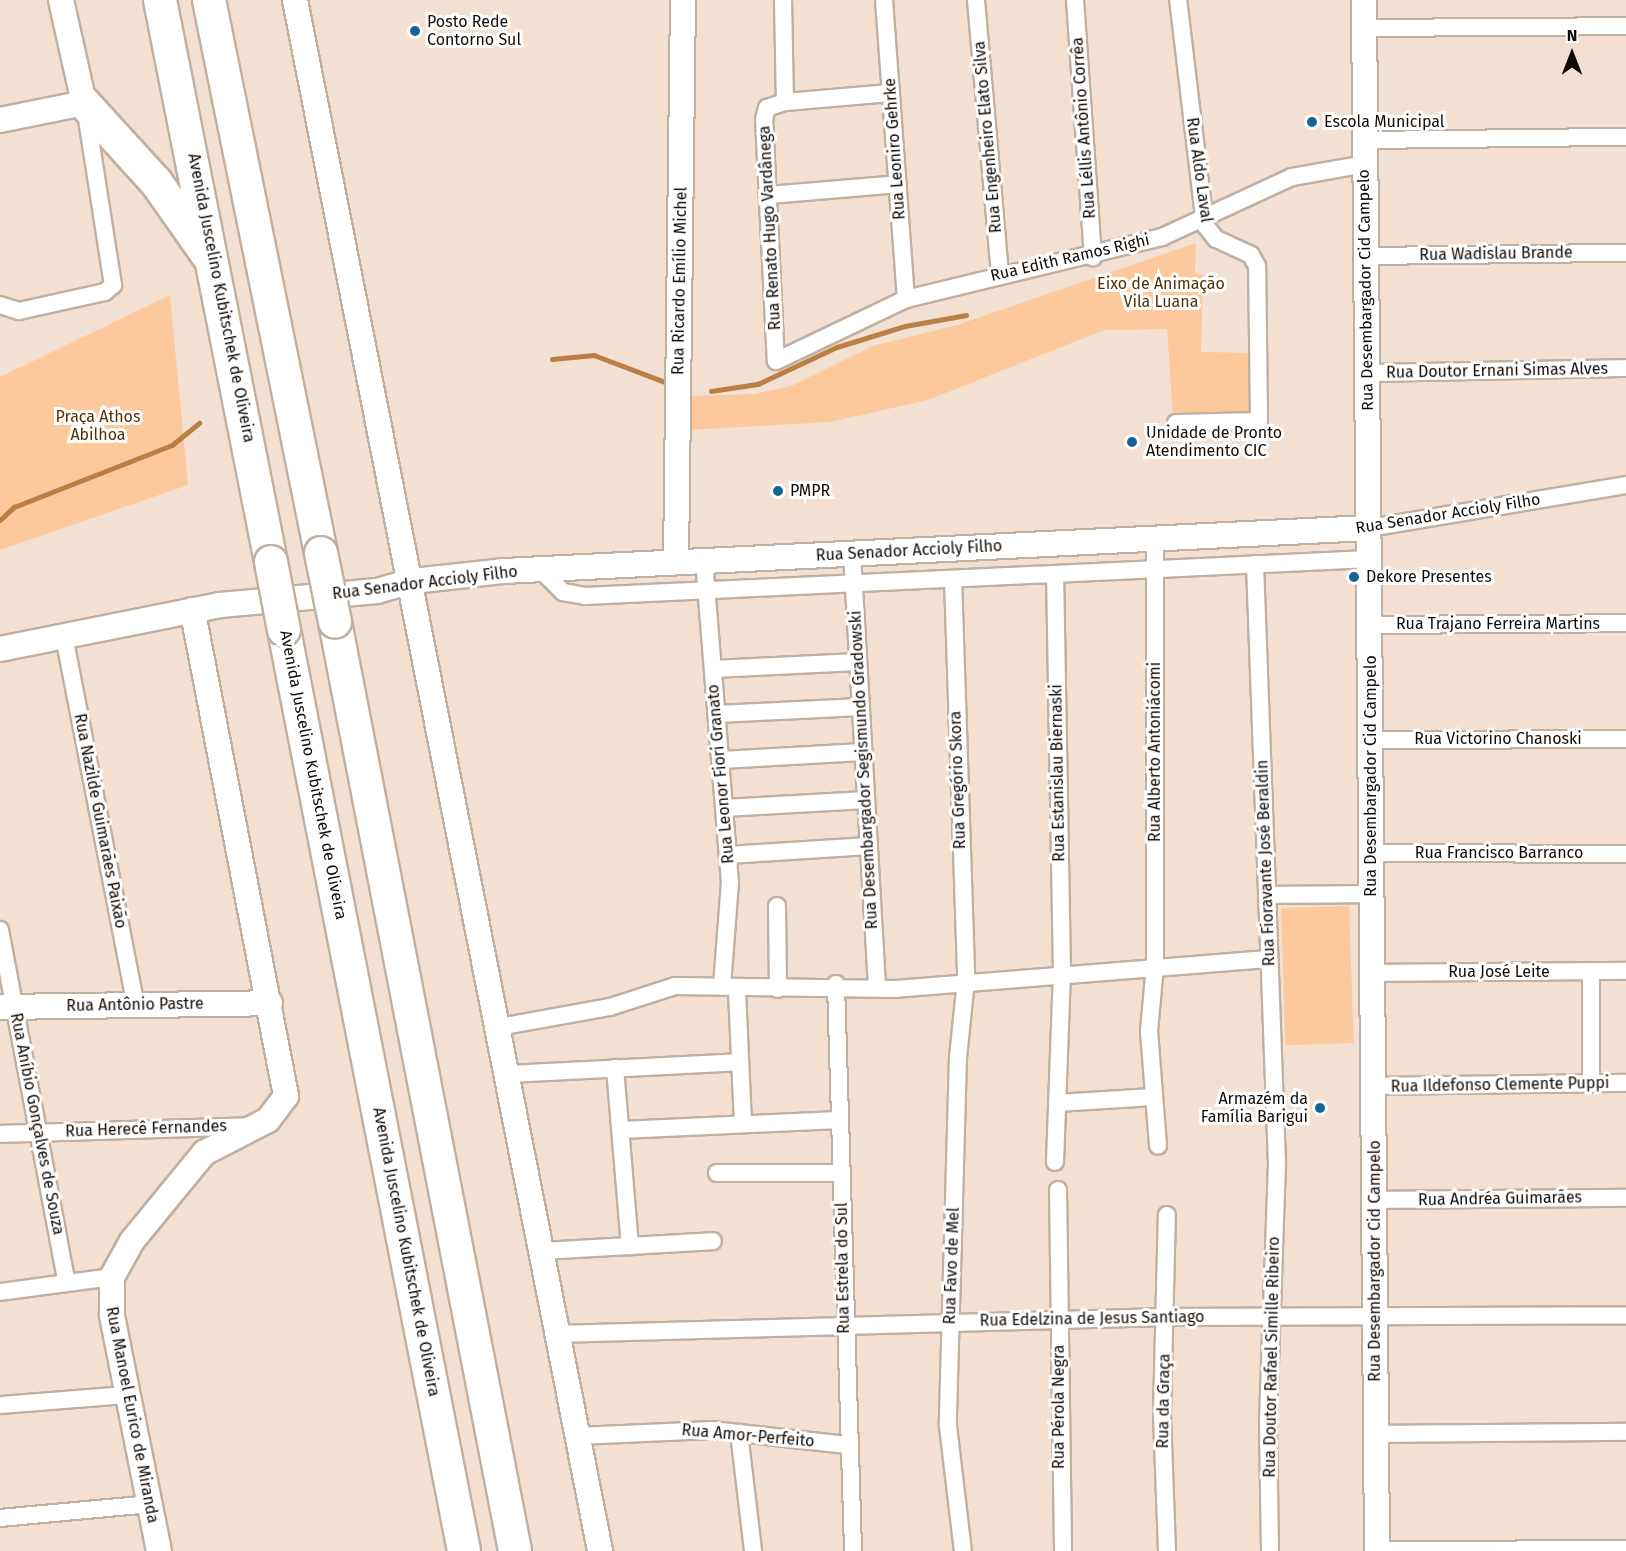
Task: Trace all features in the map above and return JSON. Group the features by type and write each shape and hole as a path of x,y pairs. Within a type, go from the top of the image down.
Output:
{"highway":[{"name":"Avenida Juscelino Kubitschek de Oliveira","path":"160,0 217,271 284,630 464,1551"},
{"path":"209,0 321,553 515,1551"},
{"path":"84,103 171,201 217,271"}],"street":[{"path":"3,308 105,292 113,285 84,103 61,0"},
{"path":"295,0 413,581 600,1551"},
{"name":"Rua Ricardo Emílio Michel","path":"676,562 683,0"},
{"path":"783,0 785,102 891,93"},
{"name":"Rua Leoniro Gehrke","path":"884,0 906,299"},
{"name":"Rua Engenheiro Elato Silva","path":"976,0 1000,274"},
{"name":"Rua Léllis Antônio Corrêa","path":"1075,0 1093,257"},
{"name":"Rua Aldo Laval","path":"1176,423 1259,421 1255,260 1216,239 1202,217 1178,0"},
{"name":"Rua Desembargador Cid Campelo","path":"1364,0 1377,1551"},
{"path":"1364,28 1626,26"},
{"name":"Rua Renato Hugo Vardânega","path":"776,361 765,114 785,102"},
{"path":"0,120 84,103"},
{"path":"1365,140 1626,137"},
{"name":"Rua Edith Ramos Righi","path":"776,361 906,299 1000,274 1093,257 1162,237 1293,177 1365,164"},
{"path":"768,195 898,184"},
{"name":"Rua Wadislau Brande","path":"1366,256 1626,252"},
{"name":"Rua Doutor Ernani Simas Alves","path":"1367,373 1626,369"},
{"name":"Rua Senador Accioly Filho","path":"0,649 192,610 377,591 413,581 540,569 1369,528 1626,485"},
{"name":"Rua Alberto Antoniácomi","path":"1155,539 1155,966 1149,1031 1158,1146"},
{"name":"Rua Desembargador Segismundo Gradowski","path":"852,553 877,987"},
{"path":"540,569 554,585 573,596 1369,559"},
{"name":"Rua Leonor Fiori Granato","path":"704,560 728,855 730,989 740,1062 743,1124"},
{"name":"Rua Fioravante José Beraldin","path":"1255,564 1277,1163"},
{"name":"Rua Estanislau Biernaski","path":"1055,574 1062,972 1055,1162"},
{"name":"Rua Gregório Skora","path":"953,579 966,980"},
{"path":"0,1292 111,1277 132,1241 198,1159 277,1112 286,1096 270,1003 192,610"},
{"name":"Rua Trajano Ferreira Martins","path":"1369,625 1626,623"},
{"name":"Rua Nazilde Guimarães Paixão","path":"64,636 136,1005"},
{"path":"713,669 858,662"},
{"path":"717,714 861,707"},
{"name":"Rua Victorino Chanoski","path":"1370,740 1626,739"},
{"path":"721,760 863,752"},
{"path":"724,808 866,800"},
{"path":"728,855 869,846"},
{"name":"Rua Francisco Barranco","path":"1371,853 1626,854"},
{"path":"1267,896 1372,894"},
{"path":"777,906 778,988"},
{"name":"Rua Aníbio Gonçalves de Souza","path":"0,930 7,1006 39,1133 67,1283"},
{"path":"499,1027 617,1005 666,987 730,989 836,984 877,987 1269,959"},
{"name":"Rua José Leite","path":"1372,973 1626,971"},
{"path":"1591,972 1591,1084"},
{"name":"Rua Favo de Mel","path":"963,1551 948,1444 958,1057 966,980"},
{"name":"Rua Estrela do Sul","path":"836,984 847,1445 854,1551"},
{"name":"Rua Antônio Pastre","path":"7,1006 270,1003"},
{"path":"507,1074 740,1062"},
{"path":"615,1068 630,1246"},
{"name":"Rua Ildefonso Clemente Puppi","path":"1374,1086 1626,1083"},
{"path":"1057,1102 1153,1097"},
{"path":"621,1130 839,1120"},
{"name":"Rua Herecê Fernandes","path":"0,1134 257,1125"},
{"name":"Rua Doutor Rafael Simille Ribeiro","path":"1270,1551 1271,1317 1277,1163"},
{"path":"717,1173 840,1173"},
{"name":"Rua Pérola Negra","path":"1058,1190 1063,1551"},
{"name":"Rua Andréa Guimarães","path":"1374,1200 1626,1198"},
{"name":"Rua da Graça","path":"1167,1215 1167,1317 1162,1414 1167,1551"},
{"path":"541,1251 713,1241"},
{"name":"Rua Manoel Eurico de Miranda","path":"111,1277 111,1315 159,1551"},
{"name":"Rua Edelzina de Jesus Santiago","path":"557,1334 844,1324 1167,1317 1626,1315"},
{"path":"0,1405 128,1395"},
{"name":"Rua Amor-Perfeito","path":"578,1436 686,1429 847,1445"},
{"path":"1377,1434 1626,1432"},
{"path":"739,1433 753,1551"},
{"path":"0,1518 150,1504"},
{"path":"1377,1551 1626,1549"}],"green space":[{"name":"Eixo de Animação Vila Luana","path":"1196,243 1195,273 1203,275 1201,352 1251,353 1251,414 1173,416 1167,329 1104,330 928,400 830,422 689,430 689,396 755,394 791,386 873,346 957,325"},
{"name":"Praça Athos Abilhoa","path":"170,295 188,485 0,550 0,377"},
{"path":"1349,906 1354,1043 1286,1045 1281,908"}],"waterway":[{"path":"711,391 758,384 837,347 905,326 966,315"},
{"path":"552,359 594,355 665,382"},
{"path":"0,520 14,507 172,445 199,423"}],"place":[{"name":"Posto Rede Contorno Sul","path":"415,31"},
{"name":"Escola Municipal","path":"1312,122"},
{"name":"Unidade de Pronto Atendimento CIC","path":"1132,442"},
{"name":"PMPR","path":"778,491"},
{"name":"Dekore Presentes","path":"1354,577"},
{"name":"Armazém da Família Barigui","path":"1320,1108"}]}
